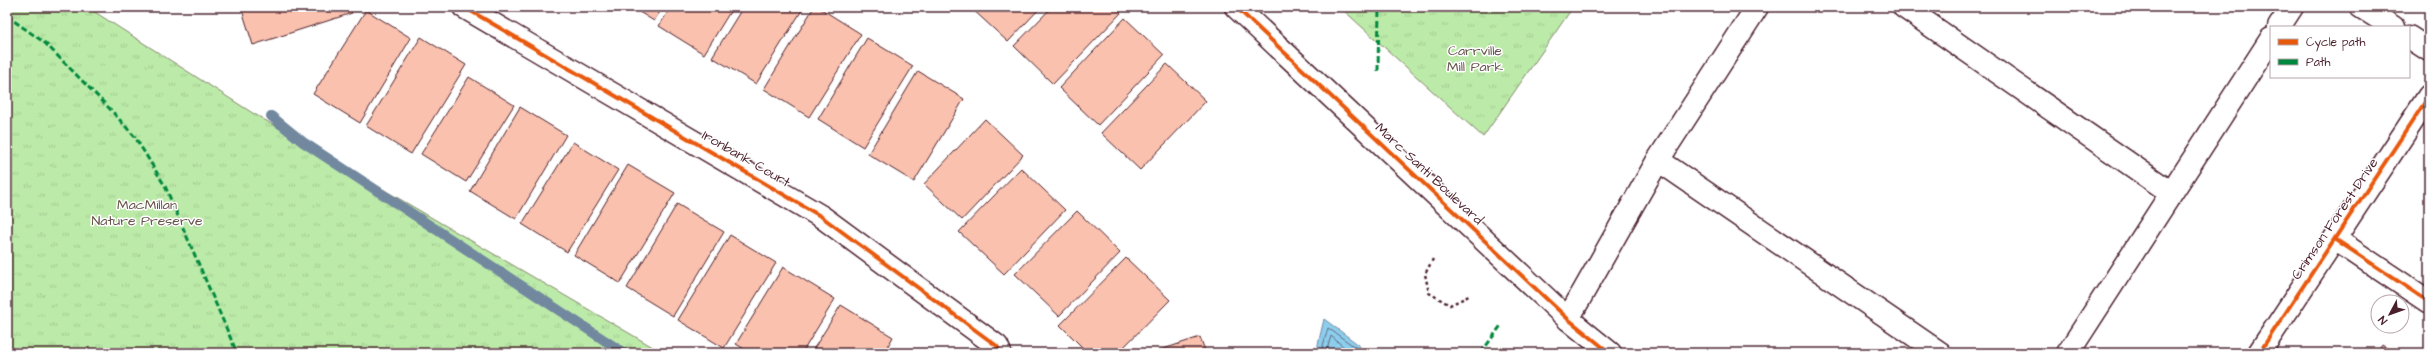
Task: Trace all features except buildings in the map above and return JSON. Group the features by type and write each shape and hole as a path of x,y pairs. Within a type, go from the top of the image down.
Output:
{"street":[{"name":"Ironbank Court","path":"464,7 822,217 997,346 1000,353"},
{"name":"Marc Santi Boulevard","path":"1236,7 1568,319 1610,353"},
{"path":"1568,319 1658,160 1757,7"},
{"path":"1904,7 2170,192"},
{"path":"2280,26 2292,7"},
{"path":"2361,7 2391,26"},
{"path":"2410,38 2429,50"},
{"path":"2068,353 2170,192 2270,42"},
{"name":"Crimson Forest Drive","path":"2259,353 2429,96"},
{"path":"1658,160 1940,353"},
{"path":"2335,239 2429,302"}],"path":[{"path":"1433,259 1426,274 1429,294 1450,305 1471,295"}],"green space":[{"name":"MacMillan Nature Preserve","path":"7,7 87,7 251,112 663,353 7,353"},
{"name":"Carrville Mill Park","path":"1340,7 1573,7 1483,137"}],"water":[{"path":"1324,319 1359,345 1361,353 1316,353"}],"waterway":[{"path":"271,116 303,142 624,353"}],"marked path":[{"path":"1378,71 1379,7"},
{"path":"7,16 45,43 110,109 135,137 165,186 237,353"},
{"path":"1481,353 1502,324"}],"cycle path":[{"path":"464,7 822,217 997,346 1000,353"},
{"path":"1236,7 1568,319 1610,353"},
{"path":"2259,353 2429,96"},
{"path":"2335,239 2429,302"}]}
